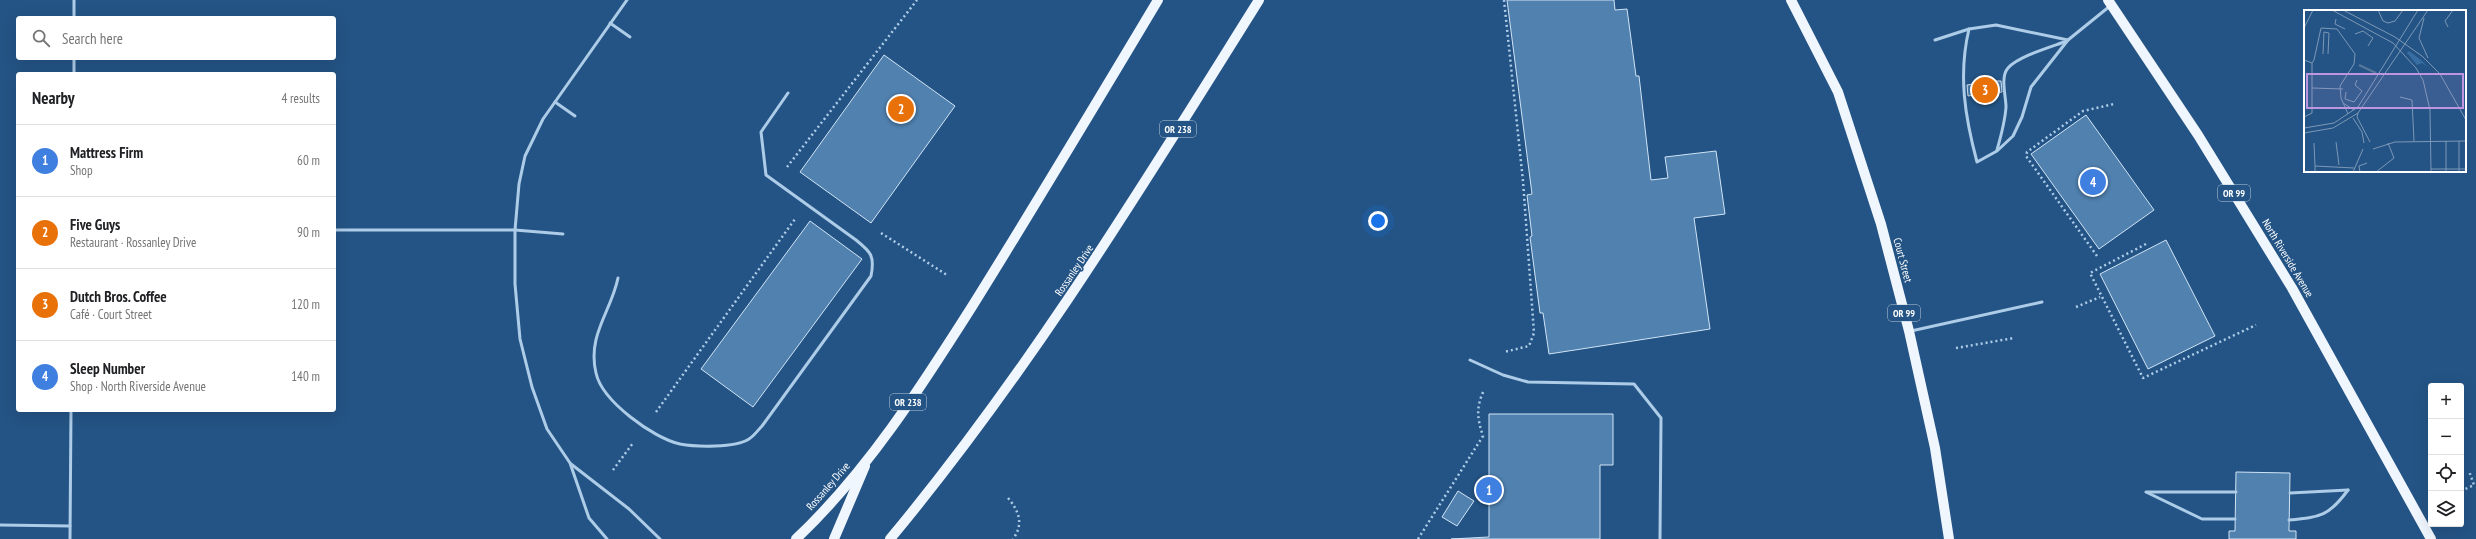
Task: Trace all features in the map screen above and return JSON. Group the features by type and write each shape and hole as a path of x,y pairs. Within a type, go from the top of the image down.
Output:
{"main road":[{"name":"Rossanley Drive","path":"796,539 869,457 950,340 1158,0"},
{"name":"Rossanley Drive","path":"890,539 998,402 1097,259 1259,0"},
{"name":"Court Street","path":"1791,0 1838,92 1881,224 1909,331 1935,448 1949,539"},
{"name":"North Riverside Avenue","path":"2110,3 2198,134 2292,288 2431,539"},
{"path":"834,539 869,457"}],"lane":[{"path":"74,0 74,16"},
{"path":"606,539 589,518 570,463 547,429 532,387 520,339 515,284 515,230 519,184 525,156 543,119 627,0"},
{"path":"1969,29 1963,53 1962,78 1967,123 1977,162 1997,151 2013,136 2022,117 2031,87 2068,40 2110,3"},
{"path":"610,23 630,37"},
{"path":"1935,40 1969,29 1996,25 2068,40"},
{"path":"1997,151 2004,124 2006,106 2004,77 2008,68 2019,60 2068,40"},
{"path":"74,60 74,72"},
{"path":"618,278 615,294 602,318 592,350 596,375 607,396 662,437 680,444 715,446 749,439 762,426 872,276 874,262 869,250 766,175 761,132 788,93"},
{"path":"555,102 575,116"},
{"path":"336,230 515,230 562,234"},
{"path":"1909,331 2042,302"},
{"path":"1470,360 1503,375 1528,382 1634,384 1661,418 1660,539"},
{"path":"70,539 71,412"},
{"path":"570,463 629,509 660,539"},
{"path":"2289,520 2318,518 2336,506 2348,490 2290,493"},
{"path":"2235,519 2202,519 2146,492 2236,492"},
{"path":"0,526 70,526"}],"path":[{"path":"613,470 797,216 782,206 799,180 786,168 917,0"},
{"path":"1502,353 1529,346 1534,333 1523,181 1504,0"},
{"path":"2098,256 2026,156 2027,152 2083,111 2114,104"},
{"path":"880,232 947,275"},
{"path":"2146,244 2090,273 2143,378 2256,325"},
{"path":"2076,307 2100,296"},
{"path":"1956,348 2014,338"},
{"path":"1418,539 1483,436 1477,419 1478,404 1484,390"},
{"path":"2464,490 2474,485 2469,471"},
{"path":"1008,498 1017,508 1020,522 1013,539"}],"building":[{"path":"1507,0 1614,0 1615,10 1627,9 1636,76 1639,76 1651,180 1668,178 1665,157 1716,151 1725,214 1694,218 1710,329 1549,354 1543,313 1540,313 1530,237 1532,236 1527,195 1532,194"},
{"path":"884,55 955,106 871,223 800,172"},
{"path":"1991,81 1996,84 1997,96 1974,98 1973,86 1976,82"},
{"path":"1995,81 2001,81 2002,92 1996,93"},
{"path":"1973,84 1974,95 1968,96 1967,85"},
{"path":"2086,115 2154,210 2099,249 2031,154"},
{"path":"810,221 862,259 753,407 701,369"},
{"path":"2166,240 2215,336 2148,369 2100,274"},
{"path":"1489,414 1613,414 1613,465 1600,465 1600,539 1451,539 1489,537"},
{"path":"2236,472 2290,473 2289,531 2296,531 2296,539 2229,539 2229,531 2235,531"},
{"path":"1458,491 1474,501 1457,526 1442,517"}],"place":[{"name":"Dutch Bros. Coffee","path":"1985,90"},
{"name":"Five Guys","path":"901,109"},
{"name":"Sleep Number","path":"2093,182"},
{"name":"Mattress Firm","path":"1489,490"}]}
